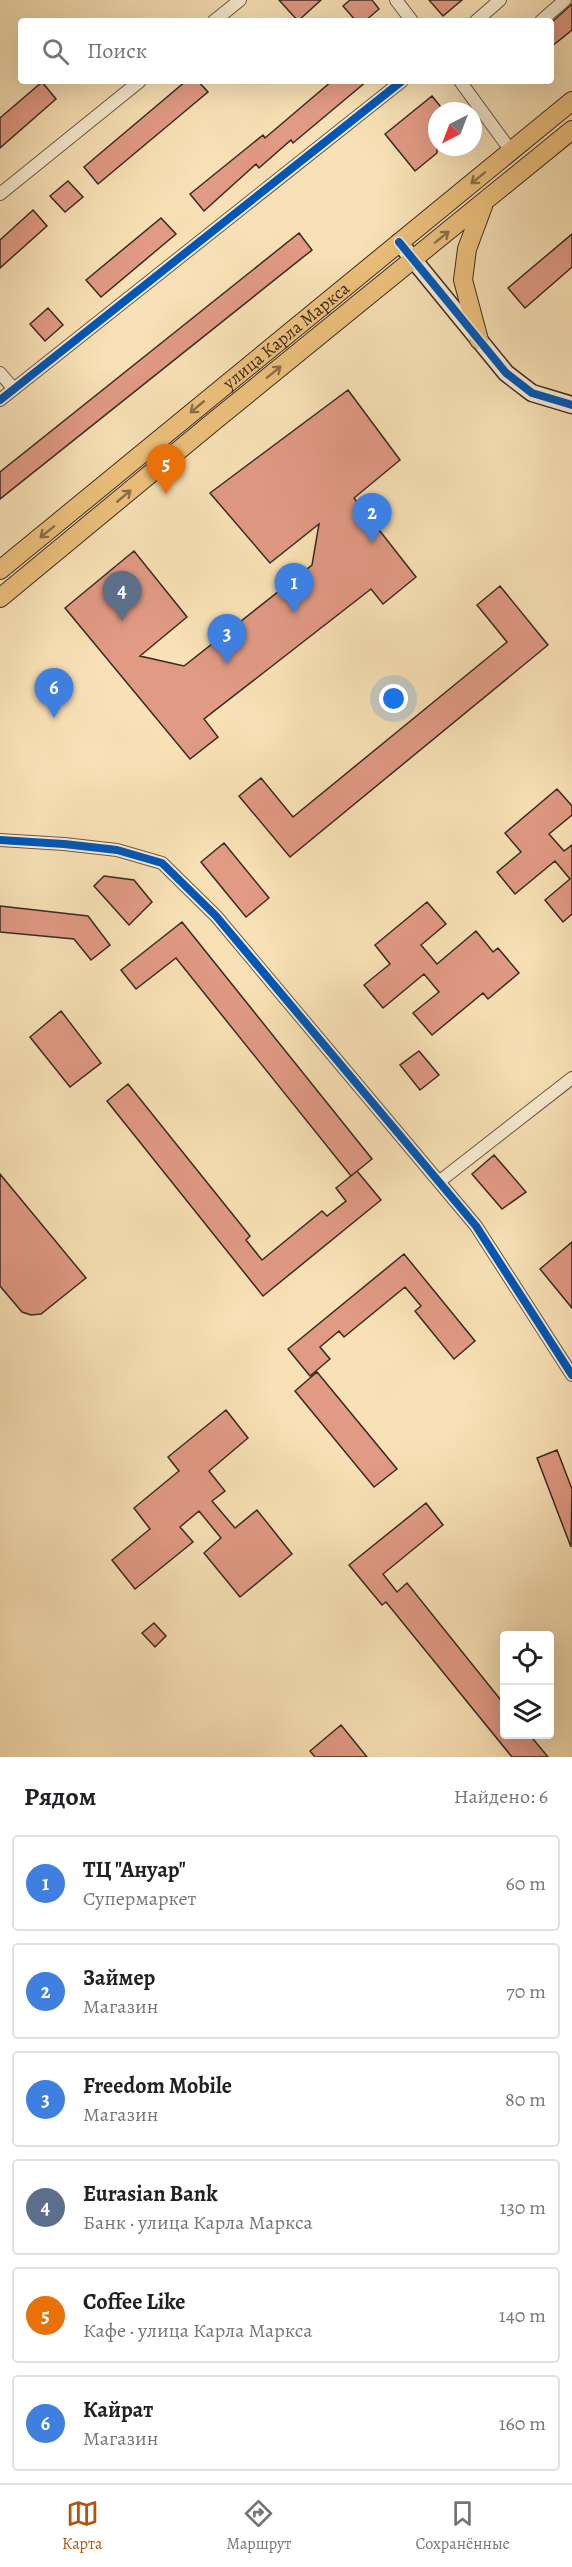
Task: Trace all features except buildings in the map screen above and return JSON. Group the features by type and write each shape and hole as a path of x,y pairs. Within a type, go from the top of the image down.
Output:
{"main road":[{"name":"улица Карла Маркса","path":"2,565 572,101"},
{"name":"улица Карла Маркса","path":"0,598 572,130"},
{"path":"478,340 463,280 467,249 484,202"}],"street":[{"path":"218,18 240,0"},
{"path":"396,0 410,18"},
{"path":"479,18 500,0"},
{"path":"545,18 566,0"},
{"path":"0,195 136,84"},
{"path":"0,400 398,84"},
{"path":"463,84 511,151"},
{"path":"399,242 506,373 532,393 572,405"},
{"path":"0,373 14,389"},
{"path":"0,840 117,850 162,863 216,916 440,1181 476,1226 572,1375"},
{"path":"440,1181 572,1078"}],"cycle path":[{"path":"0,400 398,84"},
{"path":"399,242 506,373 532,393 572,405"},
{"path":"0,840 117,850 162,863 216,916 476,1226 572,1375"}],"place":[{"name":"Coffee Like","path":"166,494"},
{"name":"Займер","path":"372,543"},
{"name":"ТЦ \"Ануар\"","path":"294,613"},
{"name":"Eurasian Bank","path":"122,621"},
{"name":"Freedom Mobile","path":"227,664"},
{"name":"Кайрат","path":"54,718"}]}
